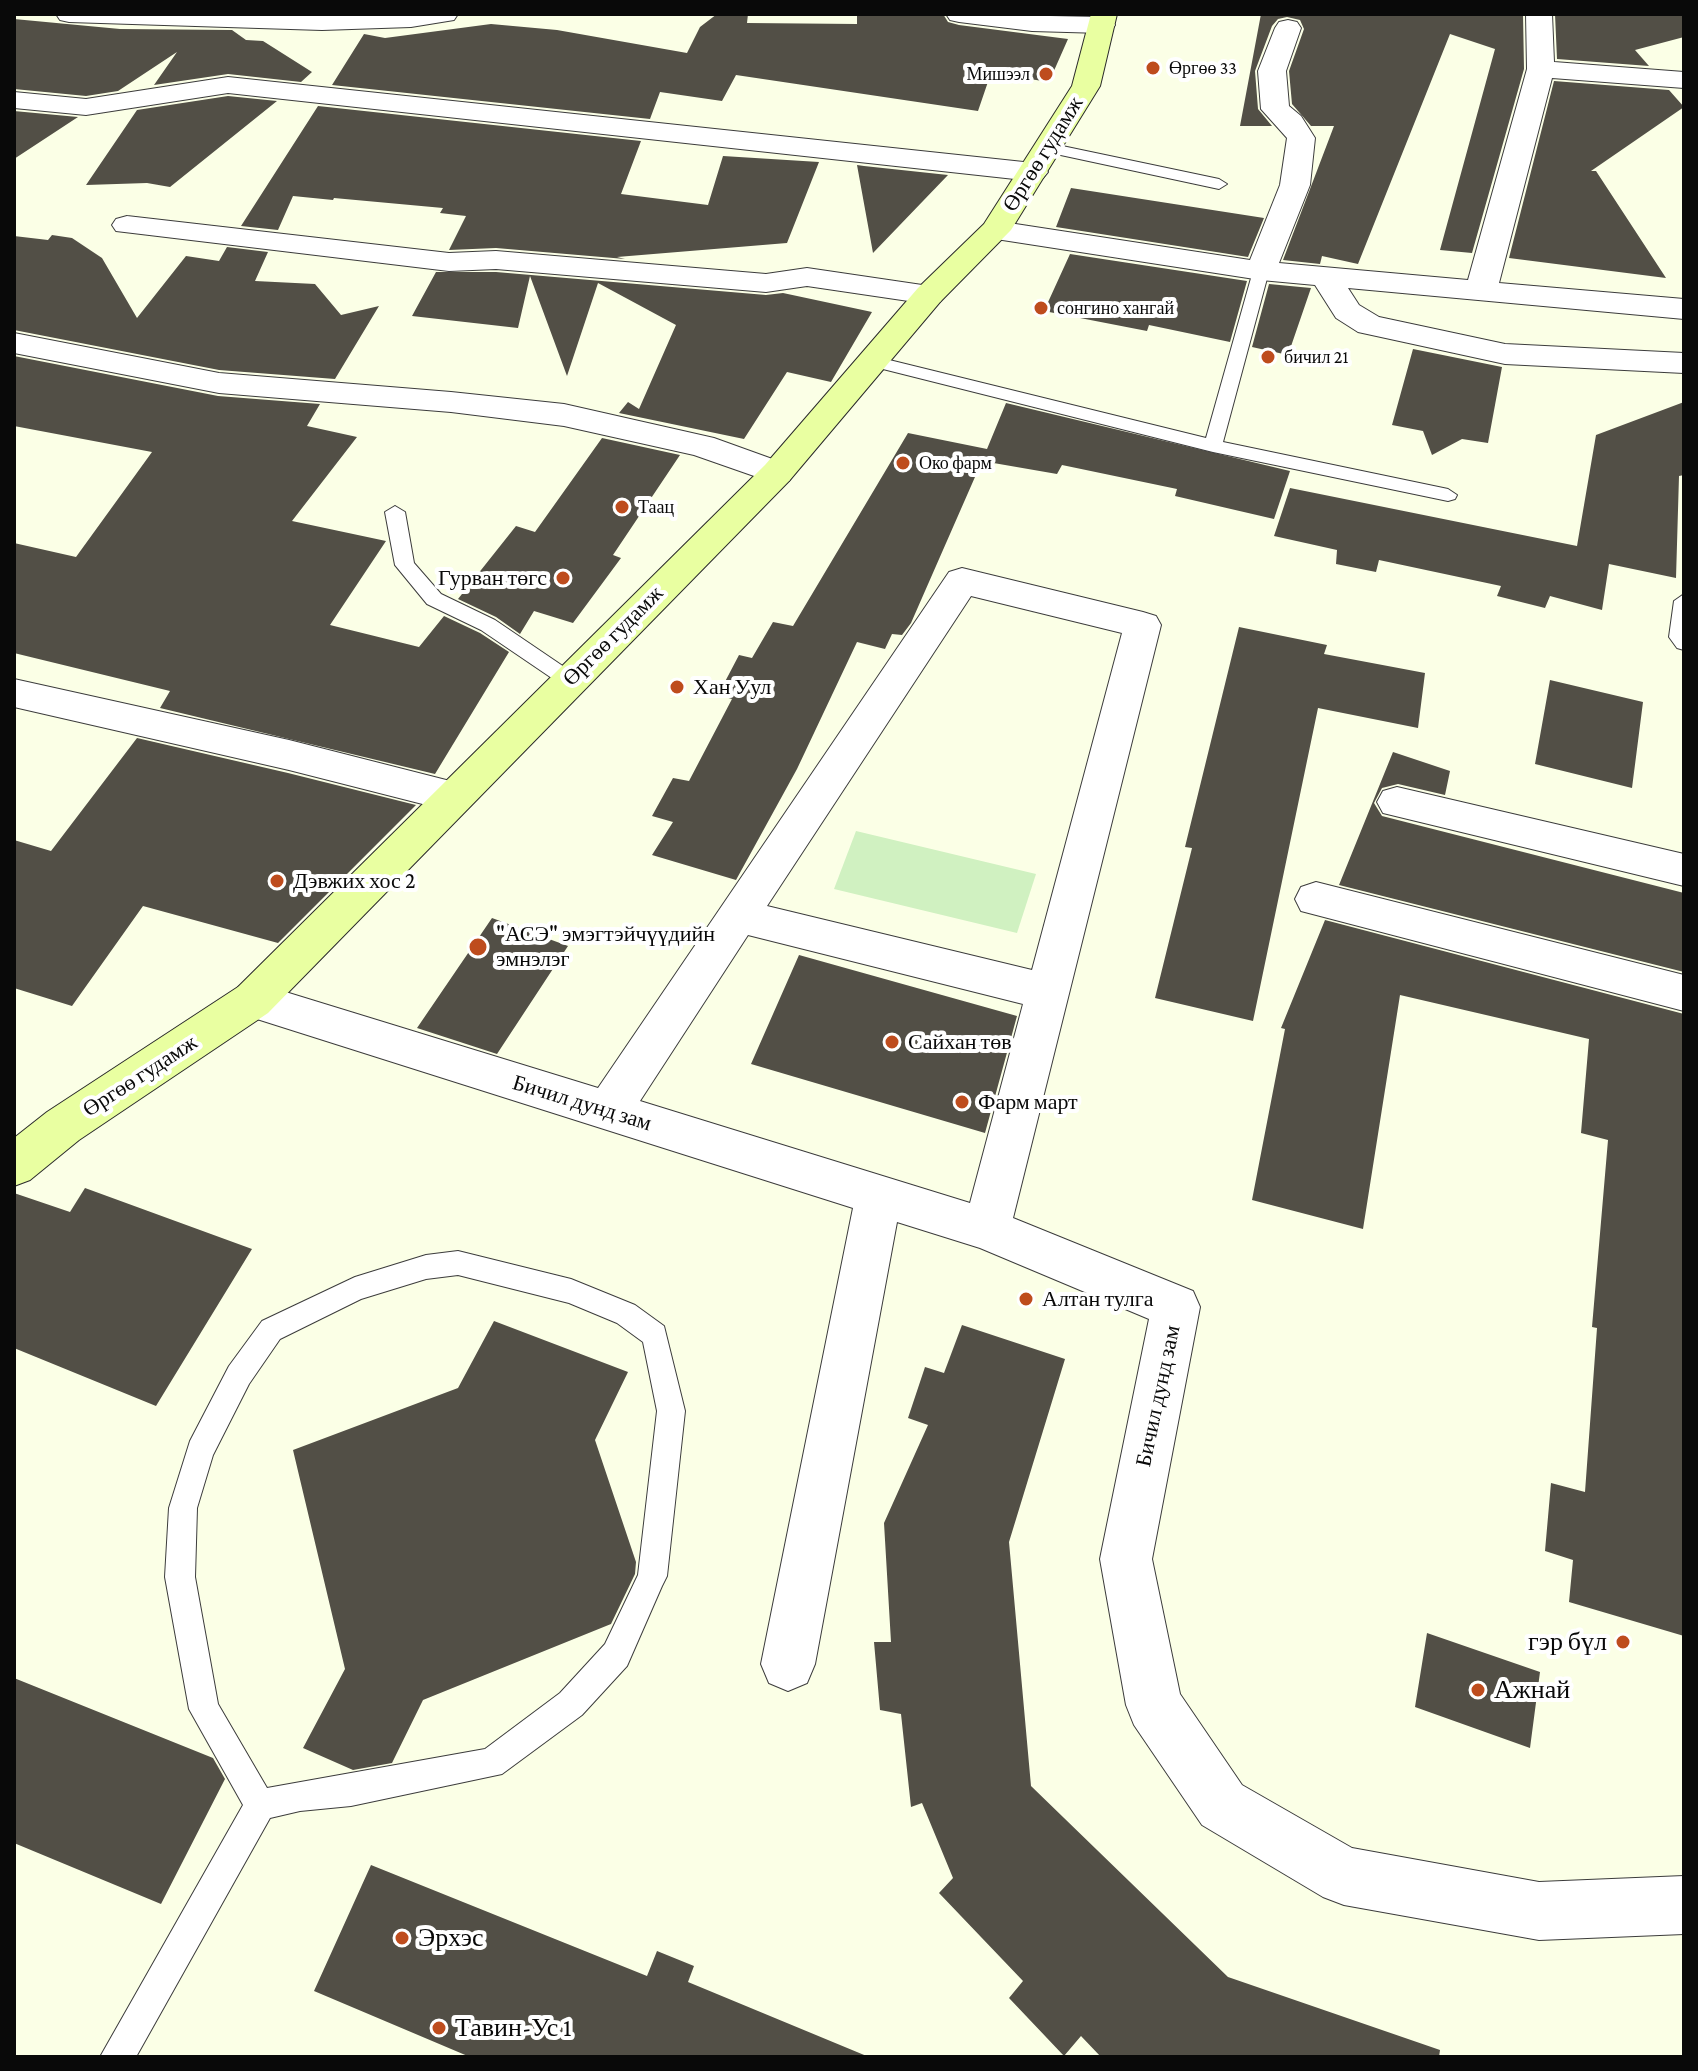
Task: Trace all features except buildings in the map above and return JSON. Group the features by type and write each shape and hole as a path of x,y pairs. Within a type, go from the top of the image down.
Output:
{"street":[{"path":"69,14 322,22 411,19 445,14"},
{"path":"959,14 1032,23 1103,20"},
{"path":"1481,291 1541,69 1539,14"},
{"name":"Өргөө гудамж","path":"14,1166 63,1126 253,1000 777,473 929,295 996,230 1086,86 1103,20"},
{"path":"1261,271 1295,185 1300,153 1301,138 1291,122 1275,109 1272,71 1288,28"},
{"path":"1541,69 1684,80"},
{"path":"14,100 86,107 228,85 1041,160"},
{"path":"127,225 449,262 496,260 766,283 807,277 929,295"},
{"path":"996,230 1261,271 1684,309"},
{"path":"1326,278 1347,311 1369,325 1505,354 1684,363"},
{"path":"14,343 219,383 451,402 564,415 702,446 777,473"},
{"path":"608,1111 962,581 1143,625 987,1229"},
{"path":"14,693 289,755 454,797"},
{"path":"1397,802 1684,870"},
{"path":"1316,899 1684,993"},
{"path":"738,916 1048,992"},
{"name":"Бичил дунд зам","path":"253,1000 987,1229 1176,1307 1126,1559 1154,1705 1222,1805 1344,1876 1539,1911 1684,1905"},
{"path":"788,1664 879,1195"}],"lane":[{"path":"1041,160 1219,184"},
{"path":"1213,446 1261,271"},
{"path":"873,361 1213,446 1448,495"},
{"path":"395,512 405,565 434,599 488,625 569,680"},
{"path":"1684,601 1679,637 1684,643"},
{"path":"117,2057 260,1805 300,1795 351,1790 491,1763 571,1704 616,1655 652,1576 671,1411 655,1335 626,1314 571,1291 458,1263 426,1267 355,1289 271,1330 239,1375 200,1451 183,1508 180,1577 204,1709 260,1805"}],"green space":[{"path":"856,831 1036,874 1017,933 834,889"}],"place":[{"name":"Өргөө 33","path":"1153,68"},
{"name":"Мишээл","path":"1046,74"},
{"name":"сонгино хангай","path":"1041,308"},
{"name":"бичил 21","path":"1268,357"},
{"name":"Око фарм","path":"903,463"},
{"name":"Таац","path":"622,507"},
{"name":"Гурван төгс","path":"563,578"},
{"name":"Хан Уул","path":"677,687"},
{"name":"Дэвжих хос 2","path":"277,881"},
{"name":"\"АСЭ\" эмэгтэйчүүдийн эмнэлэг","path":"478,947"},
{"name":"Сайхан төв","path":"892,1042"},
{"name":"Фарм март","path":"962,1102"},
{"name":"Алтан тулга","path":"1026,1299"},
{"name":"гэр бүл","path":"1623,1642"},
{"name":"Ажнай","path":"1478,1690"},
{"name":"Эрхэс","path":"402,1938"},
{"name":"Тавин-Ус 1","path":"439,2028"}]}
